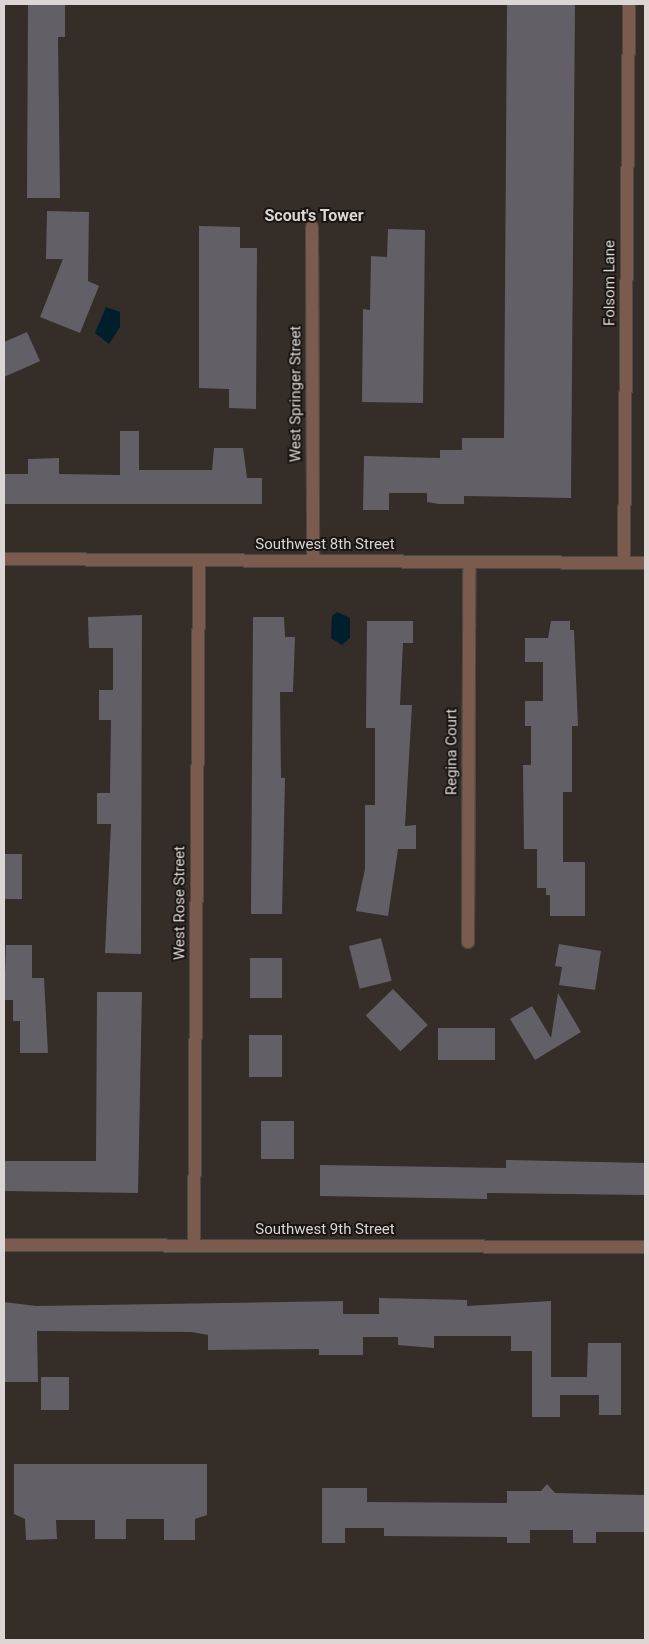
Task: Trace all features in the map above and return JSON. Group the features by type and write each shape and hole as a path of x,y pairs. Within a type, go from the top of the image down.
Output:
{"street":[{"name":"Folsom Lane","path":"624,563 629,4"},
{"name":"West Springer Street","path":"312,227 313,561"},
{"name":"Southwest 8th Street","path":"4,560 645,563"},
{"name":"West Rose Street","path":"194,1246 199,560"},
{"name":"Regina Court","path":"468,942 469,562"},
{"name":"Southwest 9th Street","path":"4,1245 645,1248"}],"water":[{"path":"106,307 120,312 120,327 109,344 95,333"},
{"path":"337,612 350,618 350,638 342,645 331,638 332,616"}],"building":[{"path":"28,4 65,4 65,37 58,37 60,198 27,198"},
{"path":"507,4 575,4 571,498 464,496 464,504 439,504 427,502 427,493 389,493 389,510 363,510 364,456 440,458 440,450 462,450 462,438 504,438"},
{"path":"47,211 89,212 88,281 99,286 80,333 40,317 63,259 46,259"},
{"path":"199,226 240,227 240,248 257,248 256,409 229,408 229,389 199,388"},
{"path":"388,229 425,230 423,403 362,402 363,309 370,310 371,256 387,257"},
{"path":"27,332 40,361 4,377 4,342"},
{"path":"120,431 139,431 139,470 212,470 214,448 243,448 247,478 262,478 262,504 4,504 4,474 28,474 28,459 59,458 59,474 120,475"},
{"path":"142,615 141,954 105,953 111,824 97,824 97,793 110,793 111,720 99,720 99,690 113,690 113,648 89,648 88,617"},
{"path":"253,617 284,617 285,637 295,637 293,692 280,692 281,778 285,778 282,914 251,914"},
{"path":"367,621 413,621 413,643 403,643 400,705 412,705 405,826 416,825 416,849 398,849 388,916 356,911 365,869 365,805 375,805 375,728 366,728"},
{"path":"551,621 570,621 570,630 574,630 578,726 572,726 572,792 563,792 563,862 585,862 585,916 550,916 550,895 546,895 546,888 537,888 537,849 524,849 523,765 531,765 531,726 525,726 525,701 543,701 543,662 525,662 525,638 548,638"},
{"path":"4,854 22,854 22,899 4,899"},
{"path":"381,938 392,981 360,989 349,946"},
{"path":"559,944 601,951 595,990 559,985 562,967 555,966"},
{"path":"6,945 32,945 32,978 44,978 48,1053 20,1053 20,1021 13,1021 13,1000 4,1000"},
{"path":"250,958 282,958 282,998 250,998"},
{"path":"393,989 428,1025 400,1051 366,1015"},
{"path":"97,992 142,992 138,1193 4,1191 4,1161 96,1161"},
{"path":"558,993 581,1032 535,1060 510,1019 532,1006 551,1038"},
{"path":"438,1028 495,1028 495,1060 438,1060"},
{"path":"249,1035 282,1035 282,1077 249,1077"},
{"path":"261,1121 294,1121 294,1159 261,1159"},
{"path":"506,1160 645,1163 645,1195 487,1193 487,1199 320,1196 320,1165 506,1168"},
{"path":"379,1298 467,1300 467,1306 551,1301 551,1377 587,1377 588,1343 621,1343 621,1415 599,1415 599,1395 560,1395 560,1417 532,1417 532,1351 511,1351 511,1336 434,1336 434,1348 398,1345 398,1337 363,1337 363,1355 319,1355 319,1349 208,1350 208,1335 192,1332 37,1331 38,1382 4,1382 4,1302 36,1306 343,1301 343,1314 379,1314"},
{"path":"41,1377 69,1377 69,1410 41,1410"},
{"path":"14,1464 207,1464 207,1515 195,1519 195,1540 164,1540 164,1519 126,1519 126,1539 95,1539 95,1520 56,1520 57,1539 26,1540 25,1519 14,1514"},
{"path":"547,1484 555,1493 645,1495 645,1532 596,1532 596,1543 573,1543 573,1530 530,1530 530,1543 507,1543 507,1537 384,1536 384,1528 345,1528 345,1543 322,1543 322,1488 367,1488 367,1502 507,1503 507,1491 541,1491"}],"district":[{"name":"Scout's Tower","path":"314,216"}]}
